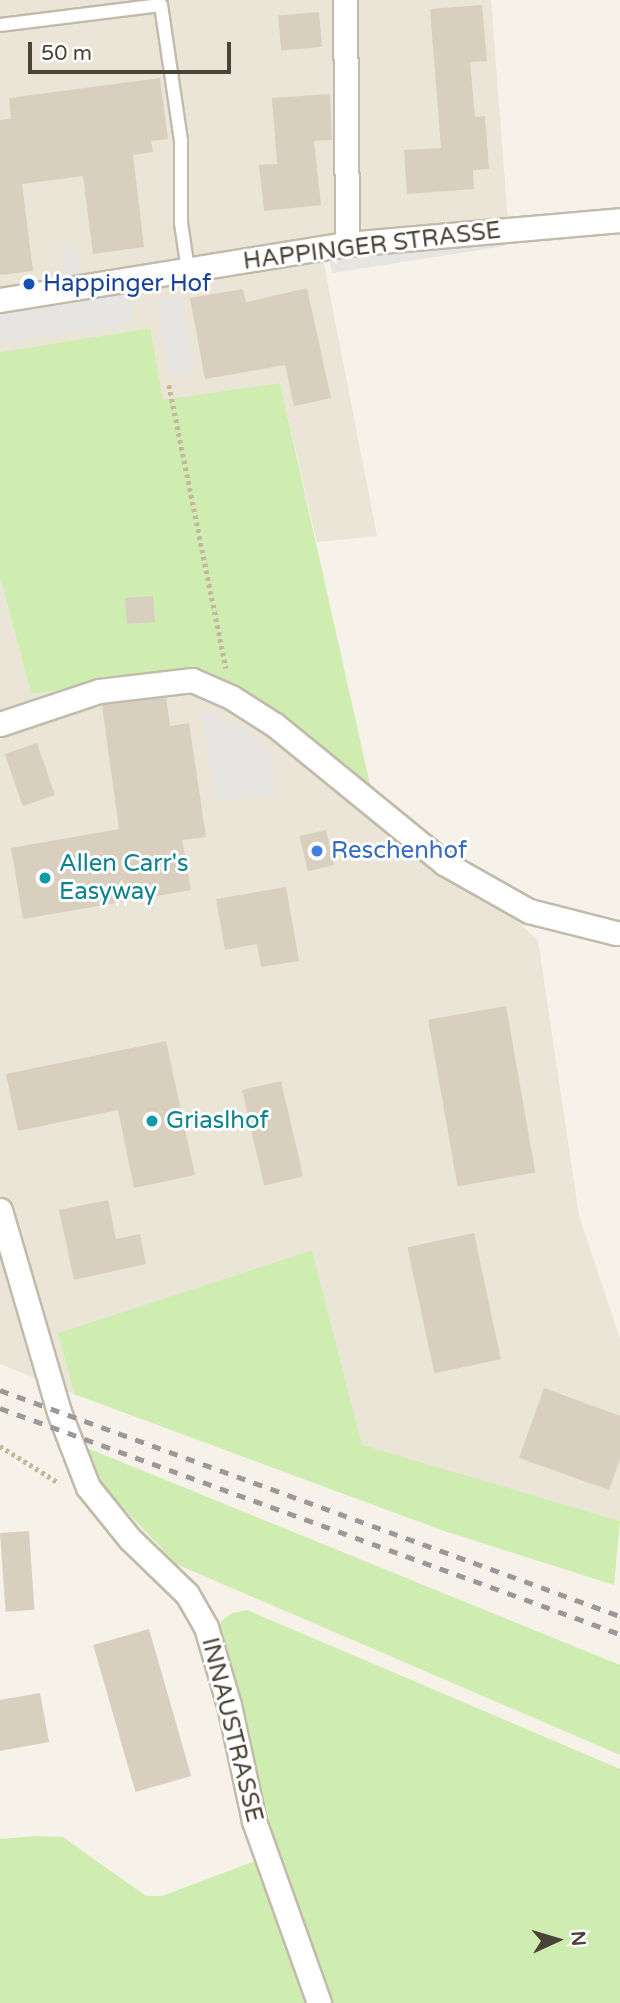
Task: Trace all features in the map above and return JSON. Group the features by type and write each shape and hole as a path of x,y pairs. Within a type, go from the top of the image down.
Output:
{"street":[{"path":"345,0 347,244"},
{"name":"HAPPINGER STRASSE","path":"0,300 347,244 620,220"},
{"path":"0,724 99,691 152,682 192,680 232,696 275,724 444,863 529,911 616,933"},
{"name":"INNAUSTRASSE","path":"0,1210 59,1412 88,1487 130,1539 187,1594 206,1627 229,1705 254,1821 319,2003"}],"lane":[{"path":"0,25 161,5 181,141 181,223 188,270"}],"path":[{"path":"169,386 232,696"},
{"path":"0,1446 59,1483 88,1487"}],"shaded area":[{"path":"0,0 491,0 508,221 322,254 377,536 317,542 280,383 163,401 149,328 0,352"},
{"path":"502,229 505,246 332,273 328,248"},
{"path":"75,244 84,287 128,281 134,323 0,342 0,300 67,290 61,246"},
{"path":"181,297 193,373 169,377 157,301"},
{"path":"0,576 31,694 189,671 372,793 538,940 579,1216 620,1339 620,1521 362,1446 312,1250 58,1333 74,1394 0,1364"},
{"path":"200,709 245,728 273,755 275,795 217,800"}],"green space":[{"path":"150,328 163,400 280,383 372,793 189,671 31,694 0,576 0,352"},
{"path":"312,1250 362,1445 620,1521 614,1585 444,1531 74,1394 58,1333"},
{"path":"87,1448 620,1665 620,1755 176,1564 102,1485"},
{"path":"247,1610 620,1769 620,2003 329,2003 292,1906 219,1629 221,1621 232,1613"},
{"path":"63,1837 146,1896 162,1896 255,1861 305,2003 0,2003 0,1839"}],"building":[{"path":"482,5 487,61 470,62 475,117 485,116 489,169 473,170 474,189 407,194 404,150 441,148 430,9"},
{"path":"319,12 322,47 281,50 278,16"},
{"path":"160,78 168,139 151,141 153,152 133,155 144,247 93,254 83,176 22,184 33,271 0,275 0,120 11,119 9,98"},
{"path":"330,94 332,140 314,141 321,205 264,211 259,165 277,164 272,98"},
{"path":"307,288 331,398 294,406 285,365 205,379 190,298 243,289 246,302"},
{"path":"153,596 155,622 127,624 125,598"},
{"path":"166,697 170,726 189,723 206,837 182,840 191,890 23,919 11,848 119,829 102,705"},
{"path":"37,743 55,795 23,806 5,754"},
{"name":"Reschenhof","path":"326,830 334,865 308,871 300,836"},
{"path":"286,887 299,961 261,967 257,944 225,950 216,899"},
{"path":"506,1006 535,1172 458,1186 428,1020"},
{"name":"Griaslhof","path":"166,1041 195,1175 134,1188 118,1110 18,1131 6,1074"},
{"path":"281,1081 303,1176 264,1185 242,1090"},
{"path":"108,1200 116,1239 140,1234 146,1264 74,1280 59,1210"},
{"path":"474,1233 501,1359 434,1373 407,1247"},
{"path":"544,1388 620,1416 620,1459 609,1490 519,1458"},
{"path":"29,1531 35,1610 6,1612 0,1533"},
{"path":"149,1629 191,1776 135,1792 93,1645"},
{"path":"40,1693 49,1742 0,1751 0,1700"}],"railway":[{"path":"0,1390 620,1616"},
{"path":"0,1408 620,1634"}],"place":[{"name":"Happinger Hof","path":"29,284"},
{"name":"Reschenhof","path":"317,851"},
{"name":"Allen Carr's Easyway","path":"45,878"},
{"name":"Griaslhof","path":"152,1121"}]}
